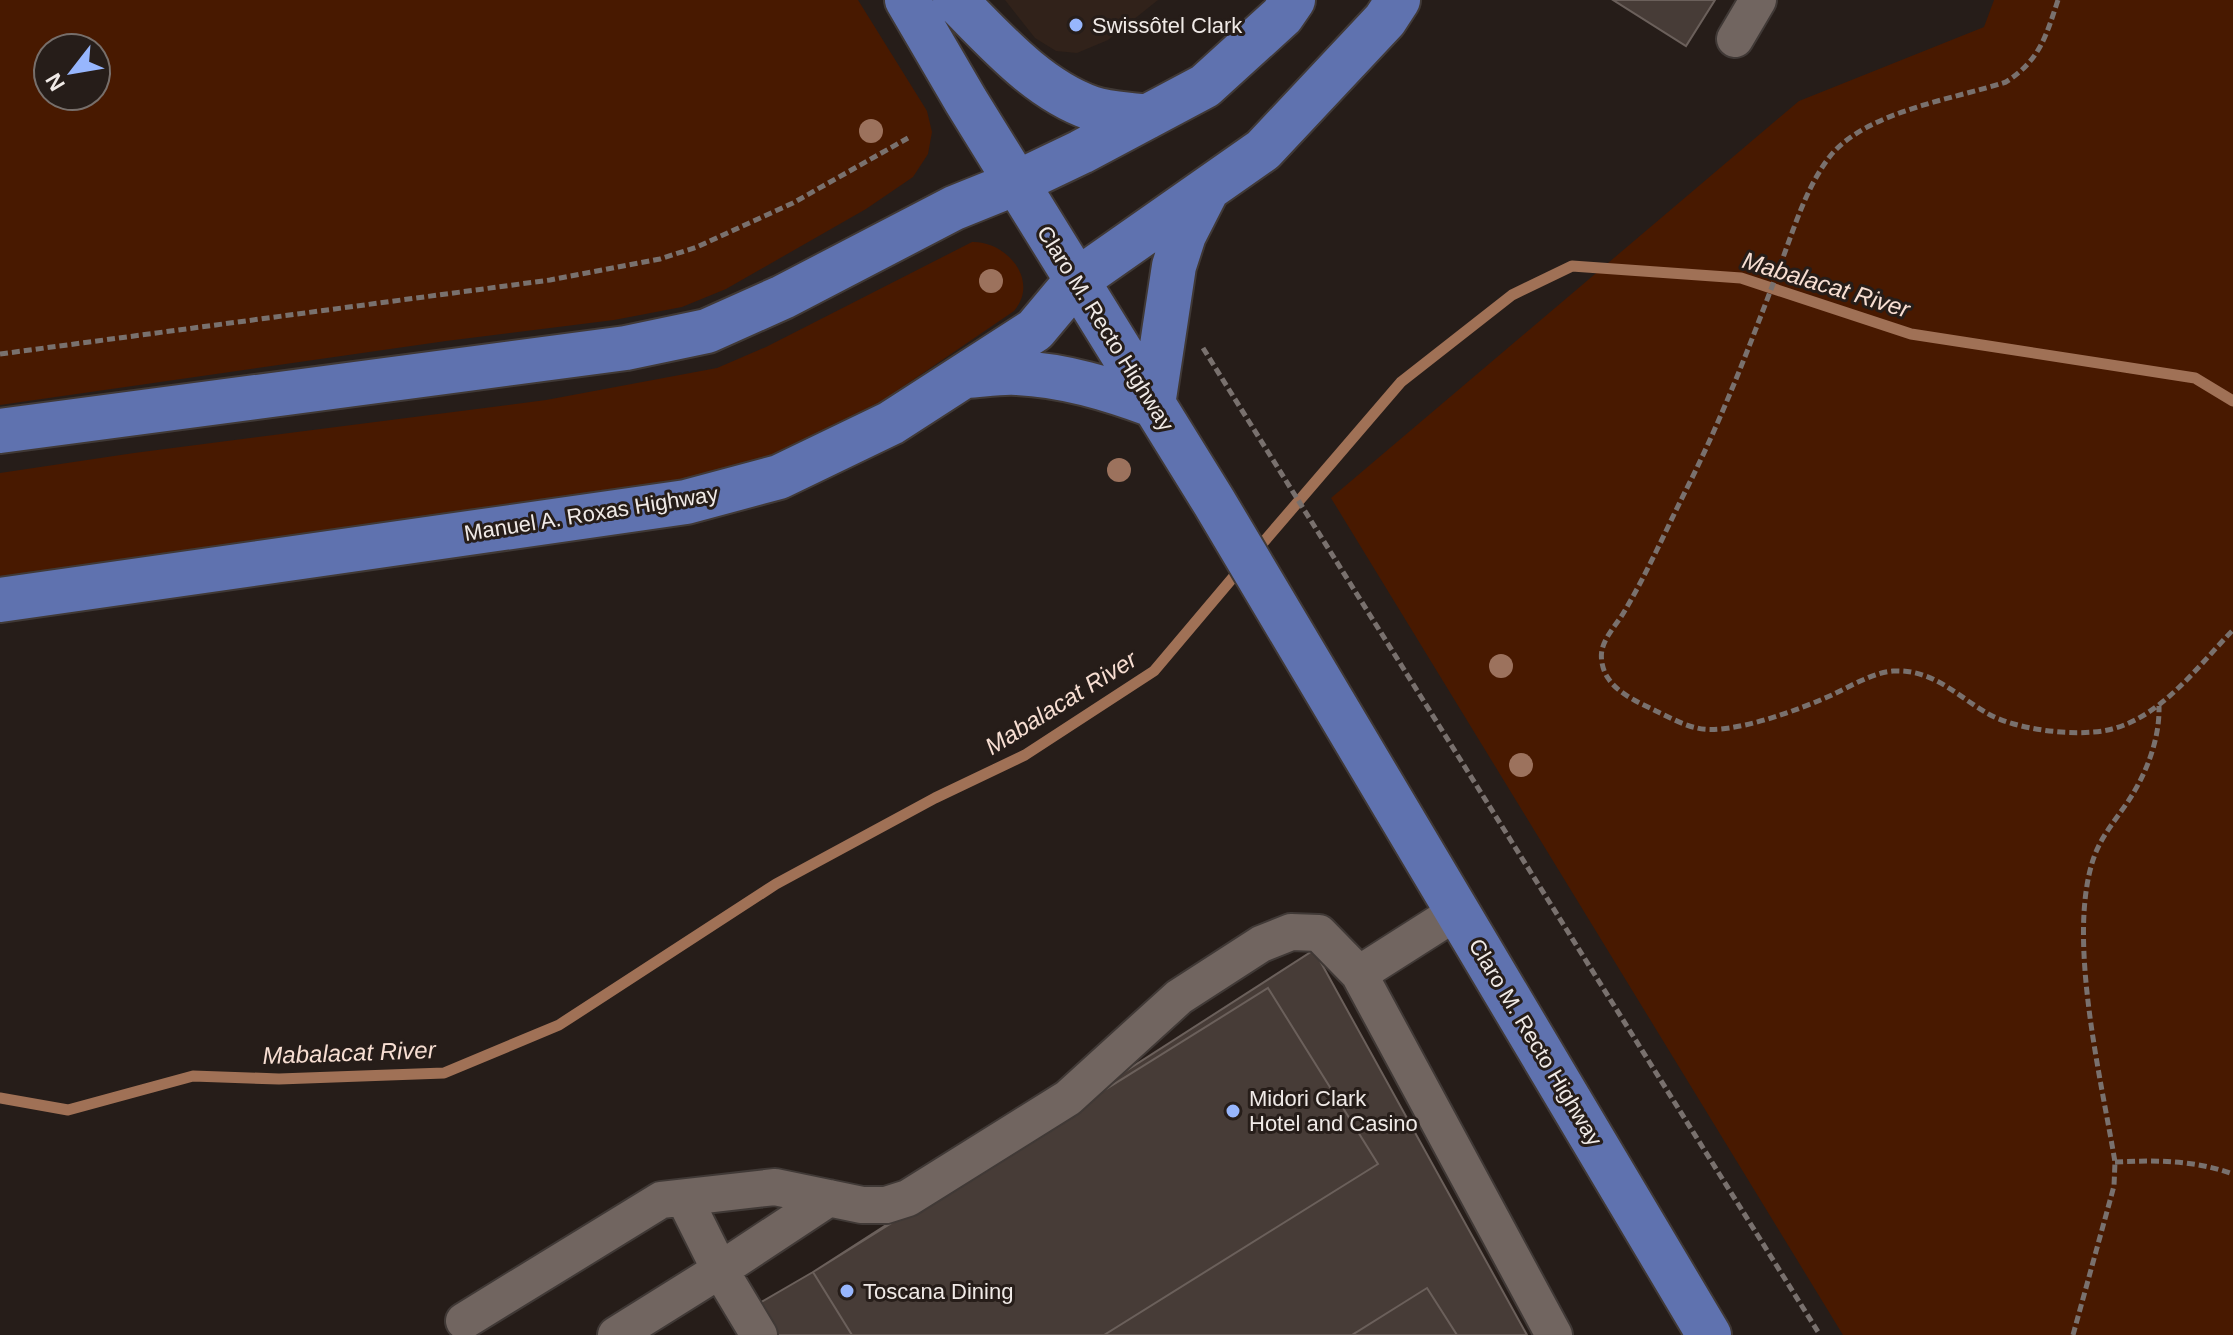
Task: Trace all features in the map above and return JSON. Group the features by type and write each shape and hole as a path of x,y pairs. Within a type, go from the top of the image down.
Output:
{"main road":[{"name":"Claro M. Recto Highway","path":"907,0 1016,183 1214,502 1709,1335"},
{"path":"955,0 1024,67 1067,97 1093,109 1147,117"},
{"path":"0,431 626,348 707,331 783,297 954,208 1016,183 1205,86 1282,16 1293,0"},
{"name":"Manuel A. Roxas Highway","path":"0,600 686,502 779,477 891,423 1035,330 1076,281 1263,150 1385,20 1398,0"},
{"path":"964,376 1015,372 1068,378 1153,405 1174,266 1184,235 1207,189"}],"lane":[{"path":"1735,39 1758,0"},
{"path":"1359,974 1458,911"},
{"path":"459,1330 661,1200 775,1187 862,1205 886,1205 908,1198 1068,1098 1179,997 1261,944 1291,932 1319,933 1359,974 1554,1335"},
{"path":"684,1198 720,1270 759,1335"},
{"path":"616,1335 829,1198"}],"path":[{"path":"2058,0 2038,54 2023,71 2006,82 1908,111 1854,135 1833,153 1808,194 1721,420 1624,612 1602,649 1602,664 1607,677 1618,690 1681,722 1710,730 1740,726 1891,671 1909,672 1941,681 2005,722 2081,733 2106,730 2140,717 2159,705 2233,630"},
{"path":"0,354 535,282 660,259 697,247 793,203 908,138"},
{"path":"1202,346 1820,1335"},
{"path":"2073,1335 2114,1186 2115,1162 2086,980 2084,916 2092,862 2100,842 2127,803 2150,756 2158,732 2159,705"},
{"path":"2115,1162 2163,1160 2197,1164 2233,1174"}],"shaded area":[{"path":"0,0 858,0 927,111 932,132 928,154 913,177 866,209 726,289 682,307 614,320 0,405"},
{"name":"Swissôtel Clark","path":"1005,0 1158,0 1108,40 1077,53 1056,51 1035,38"},
{"path":"1994,0 2233,0 2233,1335 1843,1335 1331,498 1799,101 1984,27"},
{"path":"972,242 997,248 1016,265 1023,287 1014,311 869,410 822,437 716,479 0,583 0,473 546,400 717,368 766,347"}],"building":[{"path":"1613,0 1715,0 1686,46"},
{"name":"Midori Clark Hotel and Casino","path":"1314,950 1527,1335 766,1335 751,1308 813,1272"},
{"name":"Midori Clark Hotel and Casino","path":"1268,988 1378,1164 1104,1335 852,1335 813,1272"},
{"path":"1427,1288 1457,1335 1352,1335"}],"waterway":[{"name":"Mabalacat River","path":"1255,552 1401,382 1512,295 1572,266 1741,278 1911,334 2195,378 2233,401"},
{"name":"Mabalacat River","path":"0,1098 68,1110 193,1076 279,1079 444,1073 559,1025 776,884 935,798 1025,755 1154,671 1241,568"}],"place":[{"name":"Swissôtel Clark","path":"1076,25"},
{"name":"Midori Clark Hotel and Casino","path":"1233,1111"},
{"name":"Toscana Dining","path":"847,1291"}]}
